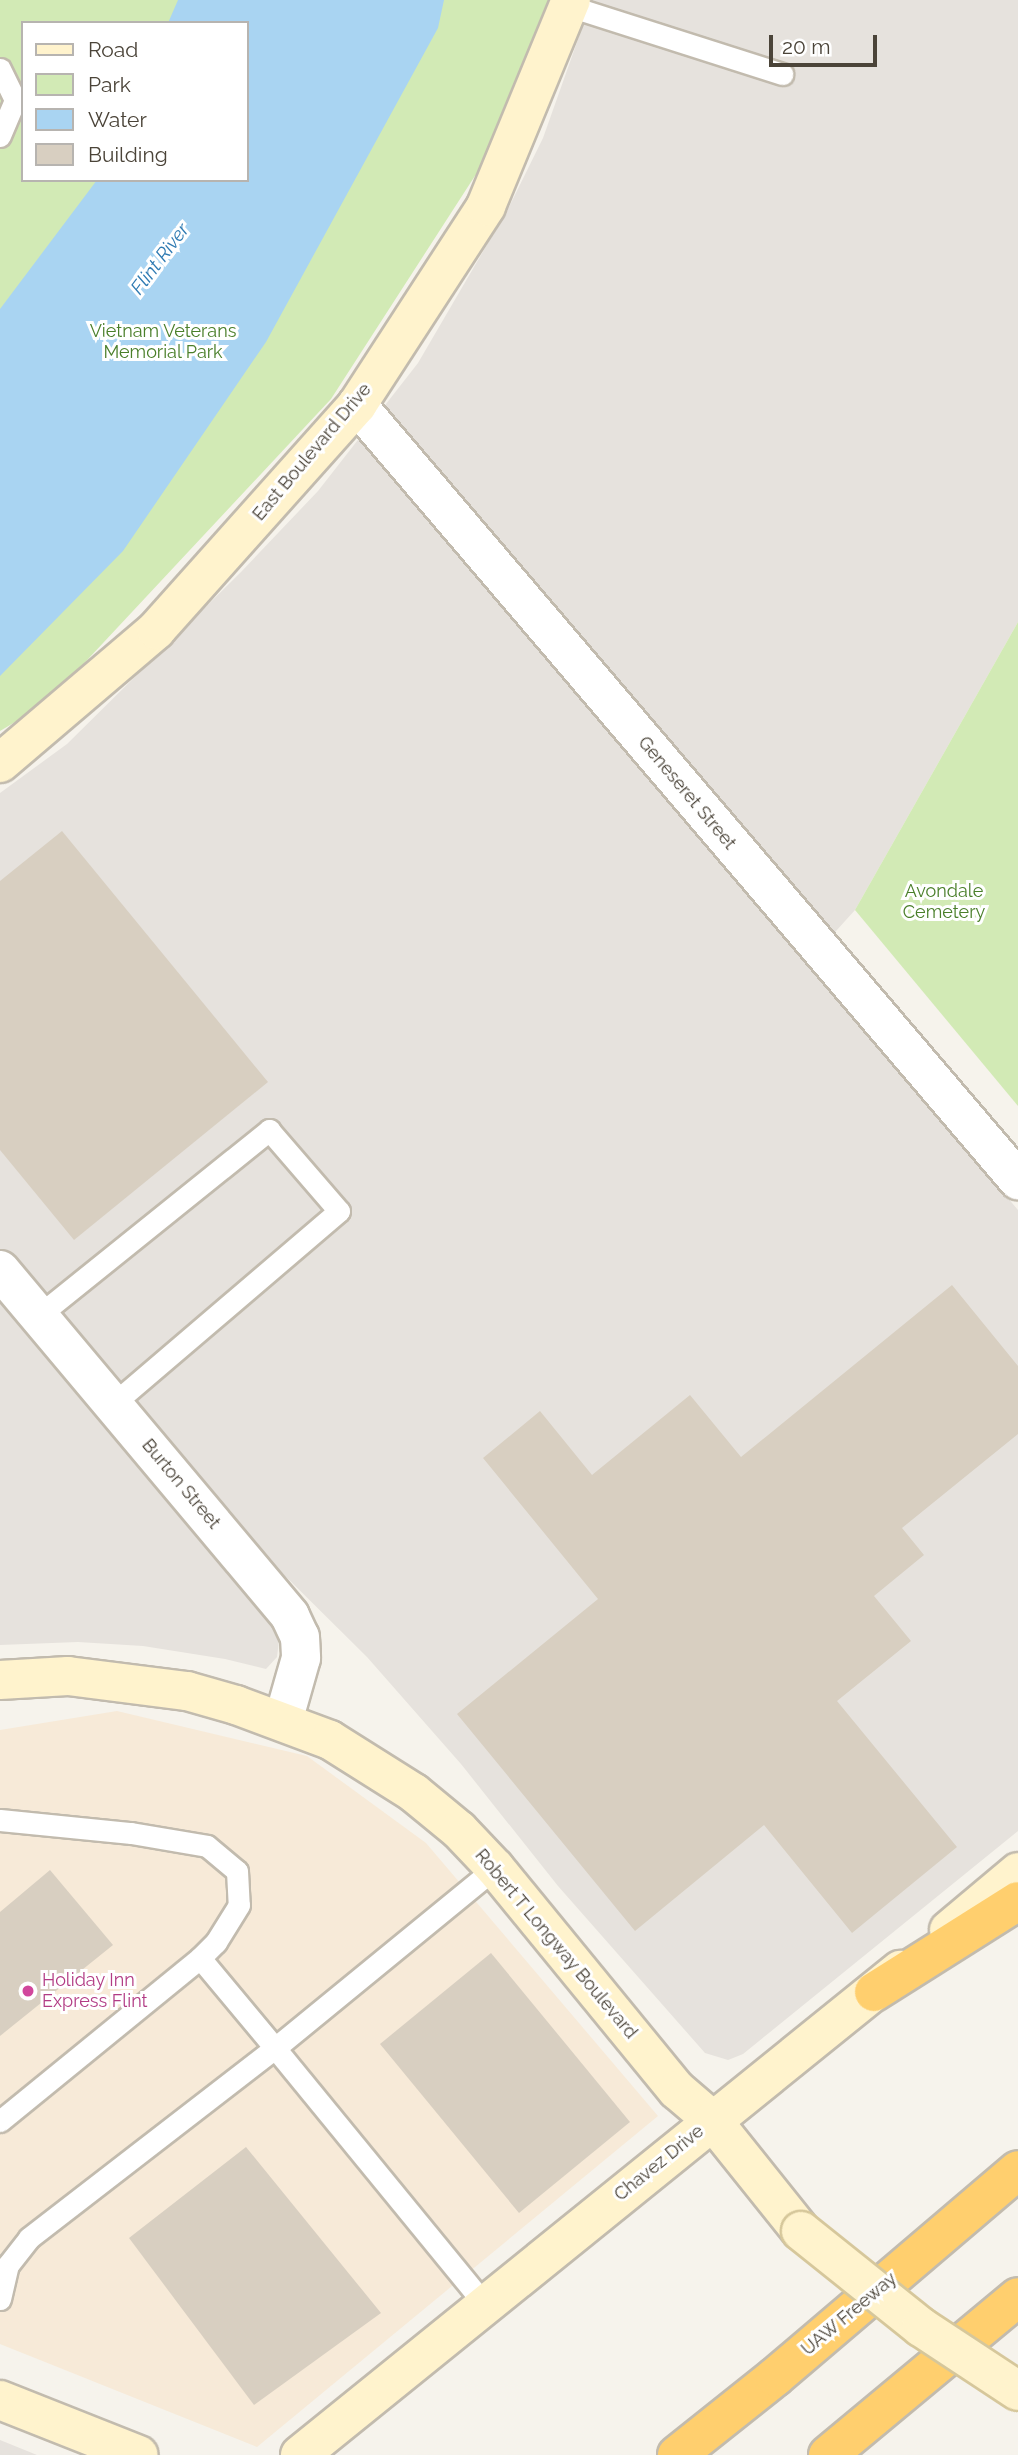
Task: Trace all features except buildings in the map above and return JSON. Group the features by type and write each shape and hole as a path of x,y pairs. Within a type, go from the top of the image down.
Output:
{"highway":[{"path":"874,1992 1018,1901"},
{"name":"UAW Freeway","path":"677,2455 775,2377 1018,2171"},
{"path":"828,2455 1018,2297"}],"main road":[{"name":"East Boulevard Drive","path":"0,763 156,630 357,405 486,206 570,3"},
{"name":"Robert T Longway Boulevard","path":"0,1680 68,1676 128,1681 187,1691 283,1721 330,1741 414,1793 459,1830 495,1868 677,2090 712,2120 802,2231 921,2327 1018,2390"},
{"name":"Chavez Drive","path":"300,2455 874,1992 1018,1872"},
{"path":"0,2400 139,2455"}],"street":[{"name":"Geneseret Street","path":"357,405 1018,1180"},
{"name":"Burton Street","path":"0,1270 290,1616 300,1637 301,1658 283,1721"}],"lane":[{"path":"570,3 782,74"},
{"path":"0,68 15,100 0,136"},
{"path":"38,1316 269,1130 339,1211 114,1403"},
{"path":"0,1820 131,1833 207,1846 237,1871 239,1905 216,1942 200,1958 0,2121"},
{"path":"0,2299 8,2265 29,2238 275,2048 495,1868"},
{"path":"200,1958 485,2305"}],"shaded area":[{"path":"592,0 1018,0 1018,622 855,910 808,962 1018,1210 1018,1831 743,2054 728,2060 705,2053 558,1886 461,1764 367,1657 260,1551 279,1641 277,1657 266,1669 225,1659 143,1646 78,1642 0,1645 0,793 67,744 241,572 318,491 418,363 509,207 543,138"},
{"path":"117,1711 307,1756 426,1843 658,2116 257,2447 0,2344 0,1730"},
{"path":"0,2440 37,2455 0,2455"}],"green space":[{"name":"Vietnam Veterans Memorial Park","path":"0,0 554,0 522,103 331,399 47,703 0,731"},
{"name":"Avondale Cemetery","path":"1018,622 1018,1106 855,910"}],"water":[{"name":"Flint River","path":"178,0 444,0 438,28 266,342 123,551 0,676 0,309 95,182 248,182 248,21 169,21"}],"place":[{"name":"Holiday Inn Express Flint","path":"28,1991"}]}
